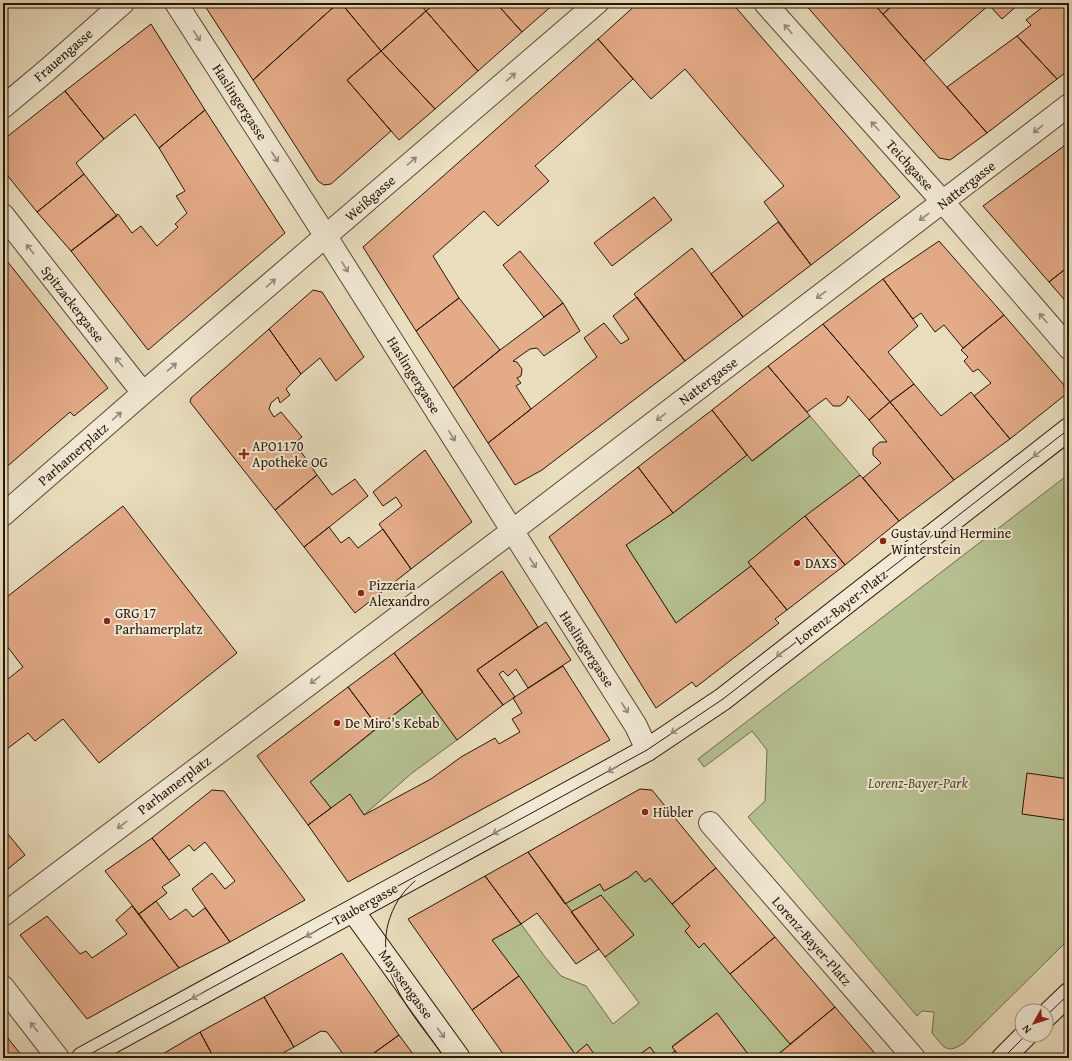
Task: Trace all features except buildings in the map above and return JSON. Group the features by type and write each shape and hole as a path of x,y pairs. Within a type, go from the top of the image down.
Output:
{"street":[{"name":"Frauengasse","path":"3,107 123,3"},
{"name":"Haslingergasse","path":"176,3 636,726 647,750"},
{"name":"Weißgasse","path":"143,393 597,3"},
{"name":"Teichgasse","path":"765,3 943,202 1069,348"},
{"name":"Nattergasse","path":"346,656 512,531 1069,105"},
{"name":"Spitzackergasse","path":"3,215 143,393"},
{"name":"Parhamerplatz","path":"3,515 143,393"},
{"name":"Lorenz-Bayer-Platz","path":"647,750 723,699 1069,429"},
{"name":"Parhamerplatz","path":"3,915 346,656"},
{"name":"Taubergasse","path":"83,1058 647,750"},
{"name":"Lorenz-Bayer-Platz","path":"710,823 914,1058"},
{"name":"Mayssengasse","path":"353,910 458,1058"},
{"path":"3,987 58,1058"},
{"path":"1054,1008 1069,994"},
{"path":"1003,1058 1018,1043"}],"green space":[{"path":"419,3 436,3 426,11"},
{"path":"810,416 860,475 749,562 751,566 676,623 626,545 673,513 747,455 753,461"},
{"name":"Lorenz-Bayer-Park","path":"1069,474 1069,939 964,1043 958,1047 949,1049 946,1048 932,1033 934,1012 922,1011 917,1016 748,817 765,801 767,750 752,731 704,767 698,759"},
{"path":"423,692 457,740 412,773 364,815 350,795 331,808 310,782"},
{"path":"636,871 645,882 650,878 690,926 685,931 699,948 704,943 790,1044 781,1052 763,1058 751,1058 717,1013 672,1046 675,1051 665,1058 658,1058 650,1047 635,1058 597,1058 587,1045 575,1054 492,940 521,924 561,976 586,986 613,1024 639,1003 605,957 634,935 601,896 571,912 565,904 600,884 604,891 629,877"}],"tram line":[{"path":"83,1058 647,750 723,699 1069,429"},
{"path":"415,881 402,895 390,917 386,943 387,962 401,996 445,1058"},
{"path":"1054,1008 1069,994"},
{"path":"1003,1058 1018,1043"}],"place":[{"name":"APO1170 Apotheke OG","path":"244,454"},
{"name":"Gustav und Hermine Winterstein","path":"883,541"},
{"name":"DAXS","path":"797,563"},
{"name":"Pizzeria Alexandro","path":"361,593"},
{"name":"GRG 17 Parhamerplatz","path":"107,621"},
{"name":"De Miro's Kebab","path":"337,723"},
{"name":"Hübler","path":"645,812"}]}
